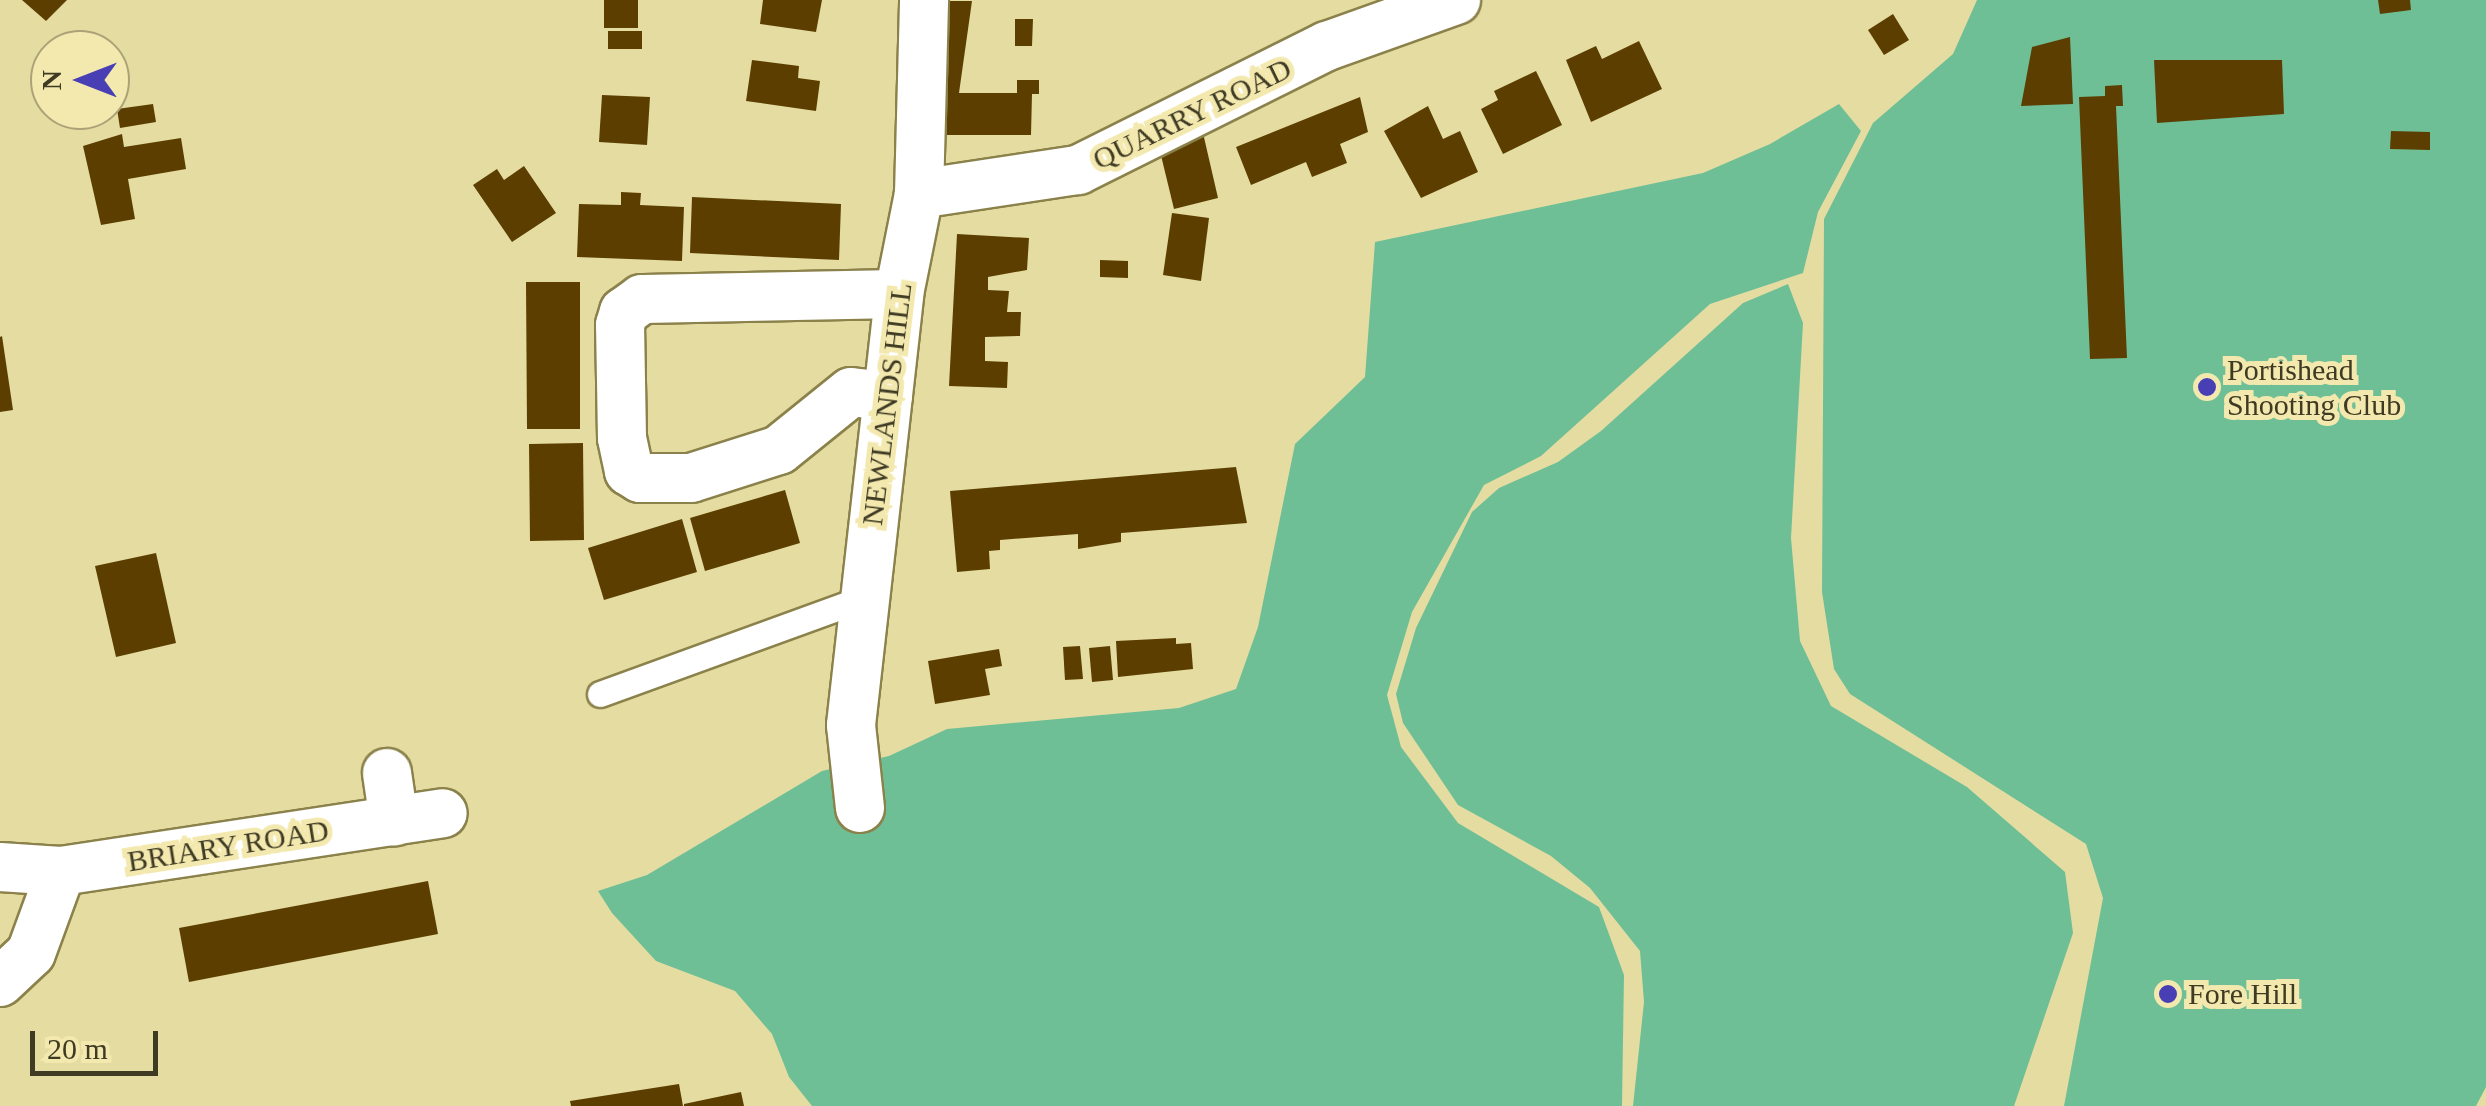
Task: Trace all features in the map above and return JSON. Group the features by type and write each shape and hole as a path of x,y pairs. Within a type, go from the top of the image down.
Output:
{"street":[{"name":"NEWLANDS HILL","path":"860,808 851,746 862,600 898,294 919,194 924,0"},
{"name":"QUARRY ROAD","path":"919,194 1078,170 1327,46 1456,0"},
{"path":"888,396 851,392 797,441 761,456 691,478 640,478 630,471 622,438 620,326 624,312 642,299 898,294"},
{"path":"387,773 394,821"},
{"name":"BRIARY ROAD","path":"0,867 61,871 443,813"},
{"path":"0,982 31,954 61,871"}],"lane":[{"path":"600,694 862,600"}],"green space":[{"path":"1977,0 2486,0 2486,1087 2476,1106 2064,1106 2103,898 2086,844 1850,694 1834,669 1822,592 1824,219 1873,123 1953,54"},
{"path":"1839,104 1861,131 1818,212 1803,273 1710,304 1541,456 1484,485 1412,612 1387,695 1401,747 1458,823 1599,907 1624,975 1622,1106 812,1106 789,1077 772,1034 735,991 656,961 612,913 598,891 647,875 822,771 889,756 947,729 1179,708 1236,689 1258,627 1295,444 1365,377 1375,242 1703,173 1770,144"},
{"path":"1788,284 1803,323 1791,538 1800,641 1831,706 1967,787 2065,872 2073,933 2014,1106 1633,1106 1644,1002 1640,951 1590,888 1551,856 1458,805 1403,723 1396,694 1416,628 1472,512 1499,488 1558,462 1601,431 1743,303"}],"building":[{"path":"22,0 67,0 46,21"},
{"path":"604,0 638,0 638,28 604,28"},
{"path":"763,0 822,0 816,32 760,24"},
{"path":"2378,0 2410,0 2411,10 2380,14"},
{"path":"932,1 972,1 959,93 1017,93 1017,80 1039,80 1039,94 1032,94 1031,135 931,135"},
{"path":"1893,14 1909,40 1884,55 1868,30"},
{"path":"1015,19 1033,19 1032,46 1015,46"},
{"path":"608,31 642,31 642,49 608,49"},
{"path":"2070,37 2073,104 2021,106 2032,47"},
{"path":"1639,41 1662,89 1591,122 1566,60 1596,46 1602,59"},
{"path":"752,60 799,66 798,78 820,81 816,111 746,101"},
{"path":"2154,60 2282,60 2284,114 2157,123"},
{"path":"1536,71 1562,125 1503,154 1481,109 1498,100 1494,91"},
{"path":"2122,85 2123,106 2116,106 2127,358 2090,359 2079,97 2105,96 2105,86"},
{"path":"602,95 650,97 647,145 599,142"},
{"path":"1360,97 1368,132 1340,144 1347,163 1312,177 1306,162 1251,185 1236,147"},
{"path":"153,104 156,122 130,126 130,107"},
{"path":"1428,106 1443,139 1460,131 1478,172 1421,198 1384,131"},
{"path":"2391,131 2430,132 2430,150 2390,149"},
{"path":"1203,133 1218,198 1174,209 1158,143"},
{"path":"122,134 124,147 181,138 186,169 128,179 135,219 101,225 83,146"},
{"path":"524,166 556,213 512,242 473,185 497,169 504,180"},
{"path":"621,192 641,193 640,205 684,207 682,261 577,257 579,204 621,205"},
{"path":"692,197 841,204 839,260 690,253"},
{"path":"1172,213 1209,218 1201,281 1163,275"},
{"path":"957,234 1029,238 1027,270 988,277 988,290 1009,291 1007,312 1021,312 1020,336 985,337 985,361 1008,362 1007,388 949,386"},
{"path":"1100,260 1128,261 1128,278 1100,277"},
{"path":"526,282 580,282 580,429 527,429"},
{"path":"0,337 13,410 0,412"},
{"path":"583,443 584,540 530,541 529,444"},
{"path":"1236,467 1247,523 1121,533 1121,542 1078,549 1078,534 1000,540 1000,550 989,551 990,569 957,572 950,491"},
{"path":"785,490 800,543 705,571 690,518"},
{"path":"682,519 697,572 604,600 588,548"},
{"path":"156,553 176,643 116,657 95,566"},
{"path":"1176,638 1176,644 1191,643 1193,669 1118,677 1116,641"},
{"path":"1080,646 1083,679 1065,680 1063,647"},
{"path":"1110,646 1113,680 1092,682 1089,648"},
{"path":"999,649 1002,666 985,669 990,695 935,704 928,661"},
{"path":"428,881 438,934 189,982 179,928"},
{"path":"679,1084 683,1106 571,1106 570,1101"},
{"path":"741,1092 744,1106 684,1106 684,1104"}],"place":[{"name":"Portishead Shooting Club","path":"2207,387"},
{"name":"Fore Hill","path":"2168,994"}]}
